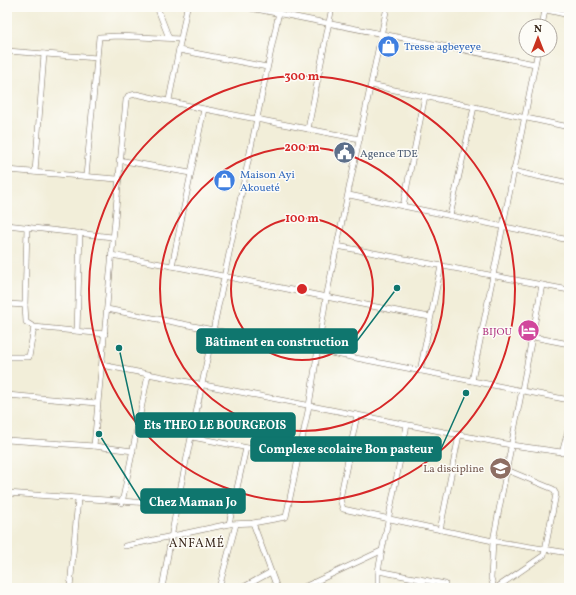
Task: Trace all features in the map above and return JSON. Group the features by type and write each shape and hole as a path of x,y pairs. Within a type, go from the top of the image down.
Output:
{"street":[{"path":"157,7 169,38"},
{"path":"169,100 187,7"},
{"path":"245,7 535,64"},
{"path":"162,588 212,331 280,7"},
{"path":"308,129 332,7"},
{"path":"125,546 229,524 254,523 286,517 309,406 326,298 349,195 387,7"},
{"path":"533,7 545,10 554,9 569,15"},
{"path":"544,18 545,10"},
{"path":"86,176 100,36 181,39"},
{"path":"179,50 268,67"},
{"path":"7,51 97,58"},
{"path":"36,172 44,54"},
{"path":"472,381 536,58"},
{"path":"371,85 569,127"},
{"path":"94,446 97,403 105,334 119,160 126,100 128,96 136,94 169,100 204,109 360,139"},
{"path":"403,206 425,96"},
{"path":"450,216 474,107"},
{"path":"172,266 204,109"},
{"path":"119,160 190,173"},
{"path":"7,170 118,179"},
{"path":"513,171 569,183"},
{"path":"349,195 569,240"},
{"path":"7,225 112,236"},
{"path":"27,227 26,322 34,327 105,334"},
{"path":"77,331 80,233"},
{"path":"337,246 569,290"},
{"path":"111,255 430,317"},
{"path":"420,371 441,266"},
{"path":"507,470 553,489 556,492 546,549 542,557 495,588 491,578 493,541 542,285"},
{"path":"7,304 25,306"},
{"path":"107,309 212,331 318,350 569,400"},
{"path":"7,357 26,359 29,357 34,327"},
{"path":"533,337 569,344"},
{"path":"102,365 512,445 569,453"},
{"path":"122,503 148,375"},
{"path":"7,395 97,403"},
{"path":"357,415 340,502 343,509 388,520 493,541 569,553"},
{"path":"378,588 378,571 381,551 407,425"},
{"path":"562,453 569,427"},
{"path":"440,530 459,435"},
{"path":"192,437 299,458"},
{"path":"7,440 94,446 133,451"},
{"path":"229,524 246,448"},
{"path":"7,493 122,503 177,505"},
{"path":"70,588 78,499"},
{"path":"254,523 270,572 277,588"},
{"path":"219,588 236,524"},
{"path":"306,587 381,551"},
{"path":"378,571 445,584"},
{"path":"242,588 270,572"},
{"path":"419,579 426,588"}],"place":[{"name":"Tresse agbeyeye","path":"388,46"},
{"name":"Agence TDE","path":"345,153"},
{"name":"Maison Ayi Akoueté","path":"224,180"},
{"name":"Bâtiment en construction","path":"397,288"},
{"name":"BIJOU","path":"528,331"},
{"name":"Ets THEO LE BOURGEOIS","path":"119,348"},
{"name":"Complexe scolaire Bon pasteur","path":"466,393"},
{"name":"Chez Maman Jo","path":"99,434"},
{"name":"La discipline","path":"500,468"}],"district":[{"name":"ANFAMÉ","path":"197,543"}]}
